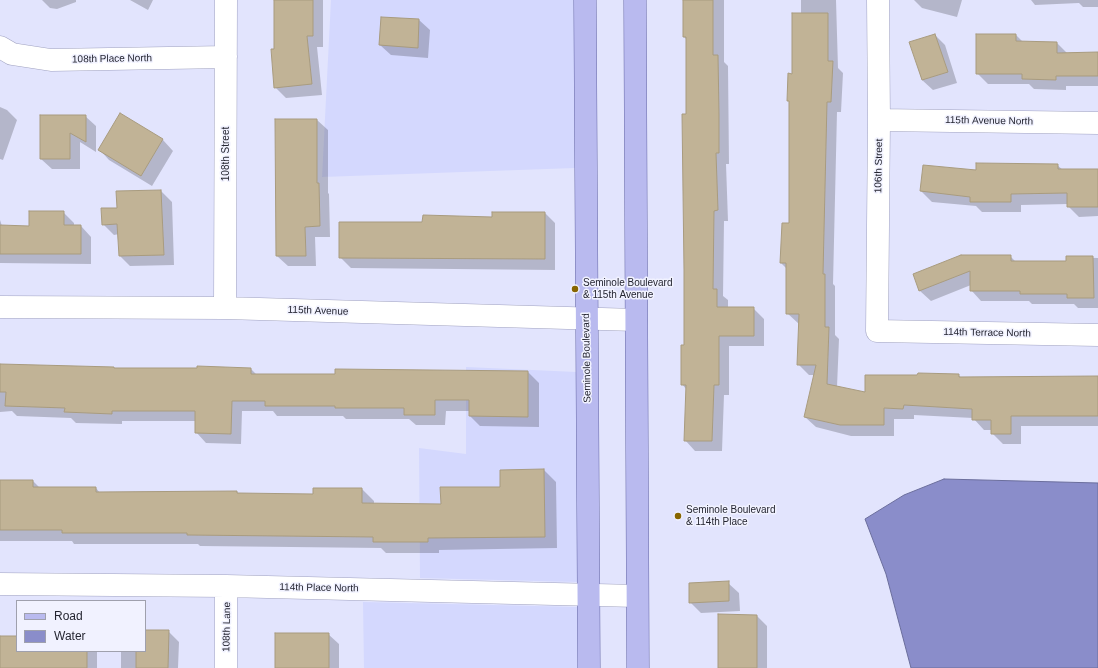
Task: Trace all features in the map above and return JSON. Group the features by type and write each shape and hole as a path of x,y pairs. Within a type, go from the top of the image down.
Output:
{"main road":[{"name":"Seminole Boulevard","path":"585,0 589,668"},
{"path":"635,0 638,668"}],"street":[{"name":"108th Street","path":"225,308 226,0"},
{"name":"106th Street","path":"876,331 879,120 878,0"},
{"name":"108th Place North","path":"0,47 12,54 51,60 226,56"},
{"name":"115th Avenue North","path":"879,120 1098,123"},
{"name":"115th Avenue","path":"0,307 225,308 636,320"},
{"name":"114th Terrace North","path":"876,331 1098,335"},
{"name":"114th Place North","path":"0,584 226,586 637,596"},
{"name":"108th Lane","path":"226,586 226,668"}],"shaded area":[{"path":"331,0 574,0 575,168 322,177"},
{"path":"466,367 576,372 578,582 420,578 419,448 466,454"},
{"path":"363,602 578,607 578,668 364,668"}],"water":[{"path":"944,479 1098,483 1098,668 911,668 886,574 865,519 904,495"}],"building":[{"path":"274,0 313,0 313,36 307,36 312,84 274,88 271,49 274,49"},
{"path":"683,0 713,0 713,55 718,55 719,114 719,153 716,153 718,210 714,211 713,289 717,289 717,307 754,307 754,336 719,336 719,385 714,385 712,441 684,441 686,385 681,385 681,345 684,345 682,114 686,114 686,37 683,37"},
{"path":"792,13 828,13 828,61 833,61 831,102 827,102 823,274 825,274 825,327 829,327 827,384 865,392 865,375 917,375 918,373 959,374 959,377 1098,376 1098,416 1011,416 1011,434 991,434 991,420 972,420 972,409 904,405 903,409 884,408 884,425 840,425 804,417 816,365 797,365 799,314 786,314 786,263 780,263 782,223 789,223 789,101 787,101 788,73 792,74"},
{"path":"381,17 419,19 418,48 379,45"},
{"path":"935,34 948,72 922,80 909,42"},
{"path":"976,34 1016,34 1016,41 1057,42 1057,53 1098,52 1098,76 1056,76 1056,80 1022,79 1022,74 976,74"},
{"path":"120,113 163,139 141,176 98,150"},
{"path":"40,115 86,115 86,142 70,133 70,159 40,159"},
{"path":"275,119 317,119 317,183 319,183 320,226 305,227 306,256 276,256"},
{"path":"976,163 1058,164 1058,169 1098,169 1098,207 1067,207 1067,193 1011,194 1011,202 970,202 970,197 920,191 923,165 976,170"},
{"path":"161,190 164,255 119,256 117,224 102,225 101,208 117,208 116,191"},
{"path":"29,211 64,211 64,225 81,225 81,254 0,254 0,225 29,226"},
{"path":"492,212 545,212 545,259 339,258 339,222 422,222 423,215 492,217"},
{"path":"961,255 1011,255 1011,261 1066,261 1066,256 1093,256 1094,298 1067,298 1067,294 1020,294 1020,291 970,291 970,271 919,291 913,274"},
{"path":"0,364 114,368 197,368 197,366 251,368 251,374 335,374 335,369 528,371 528,417 469,416 469,400 435,400 435,415 404,415 404,408 265,406 265,401 232,401 231,434 195,433 195,411 112,411 112,414 64,412 65,408 5,406 6,392 0,392"},
{"path":"544,469 545,537 428,538 428,542 373,542 373,537 187,535 187,533 62,533 62,530 0,530 0,480 33,480 33,487 96,487 96,492 237,491 237,493 313,494 313,488 362,488 362,503 441,504 440,487 500,487 500,470"},
{"path":"729,581 729,601 689,603 689,583"},
{"path":"718,614 757,615 757,668 718,668"},
{"path":"146,630 169,630 168,668 136,668 136,652 146,652"},
{"path":"275,633 329,633 329,668 275,668"},
{"path":"0,636 16,636 16,652 87,652 87,668 0,668"}],"place":[{"name":"Seminole Boulevard & 115th Avenue","path":"575,289"},
{"name":"Seminole Boulevard & 114th Place","path":"678,516"}]}
